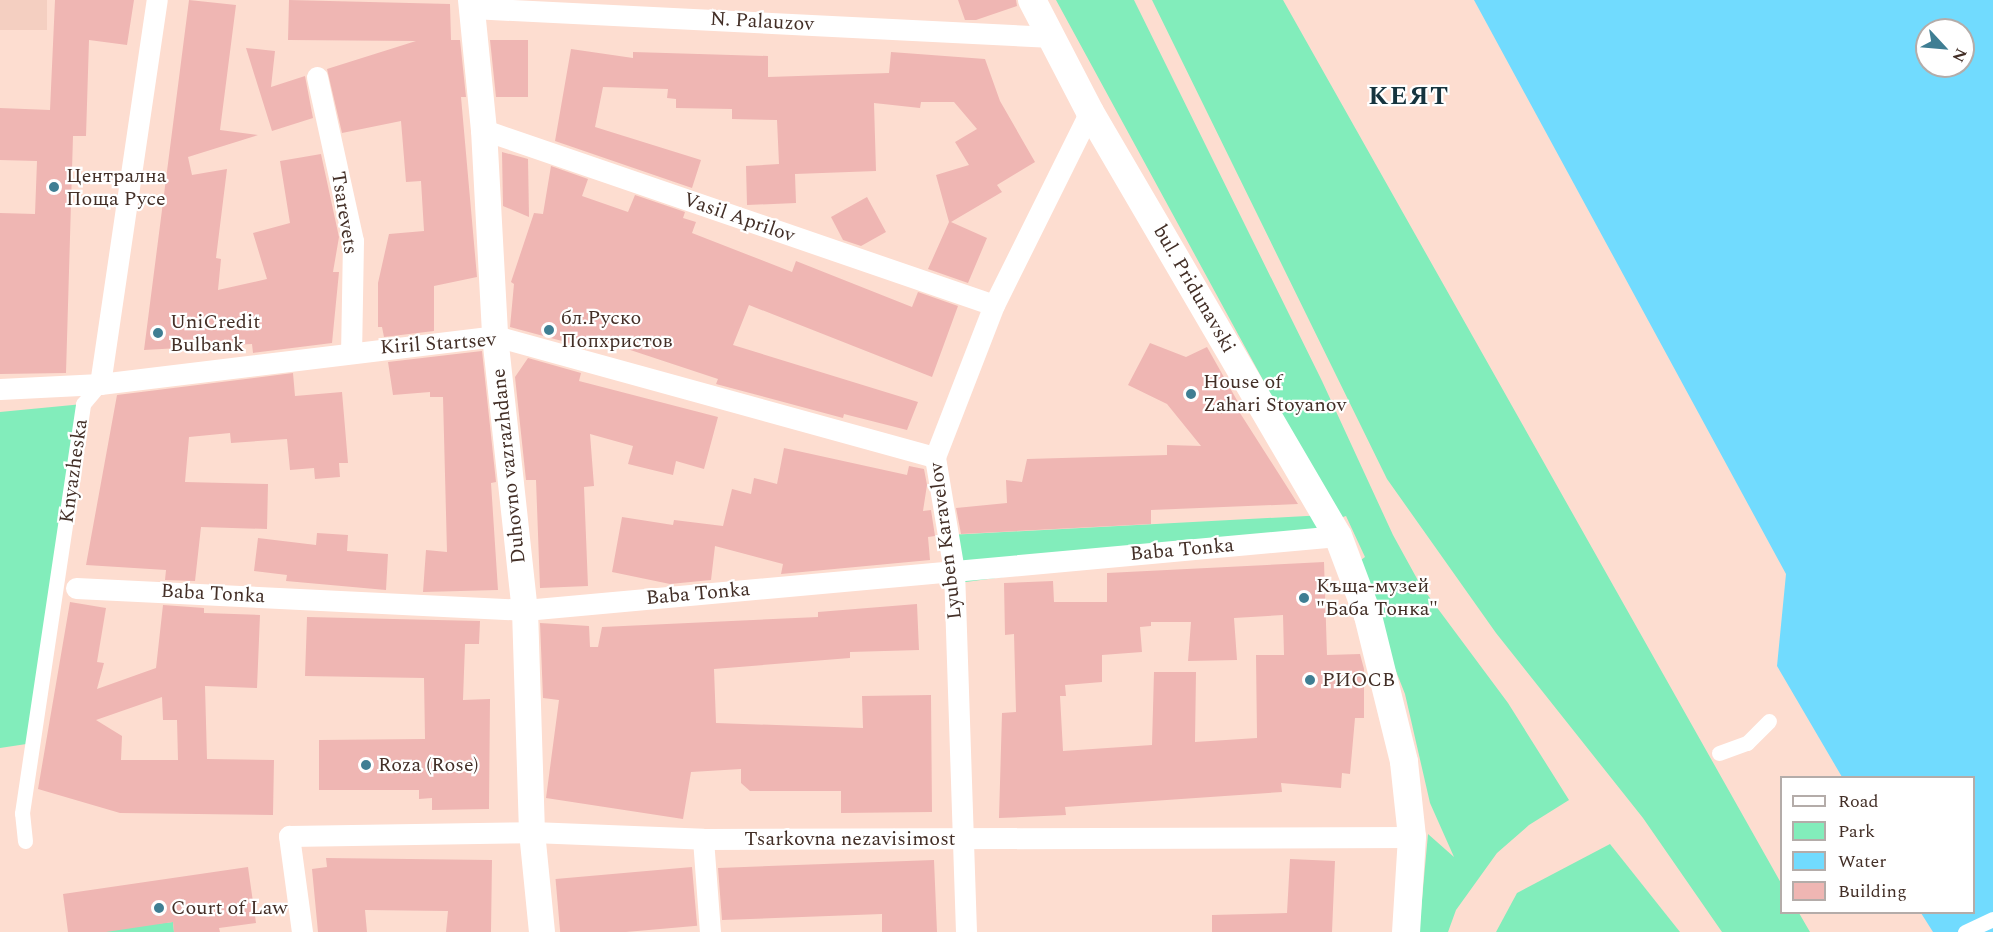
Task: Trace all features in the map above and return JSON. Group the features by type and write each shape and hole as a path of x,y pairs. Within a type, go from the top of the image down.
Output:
{"main road":[{"name":"bul. Pridunavski","path":"1032,0 1090,112 1338,536 1385,675 1404,762 1412,837 1406,932"}],"street":[{"name":"Knyazheska","path":"25,841 22,813 67,587 83,404 100,384 157,0"},
{"name":"N. Palauzov","path":"472,4 1052,37"},
{"name":"Duhovno vazrazhdane","path":"472,4 484,130 495,336 525,610 532,832 542,932"},
{"name":"Tsarevets","path":"317,77 353,241 351,351"},
{"name":"Lyuben Karavelov","path":"966,932 965,840 954,571 935,457 994,306 1090,112"},
{"name":"Vasil Aprilov","path":"484,130 994,306"},
{"name":"Kiril Startsev","path":"0,389 100,384 351,351 495,336 935,457"},
{"name":"Baba Tonka","path":"67,587 525,610 1338,536"},
{"path":"1719,753 1747,743 1769,720"},
{"name":"Tsarkovna nezavisimost","path":"302,932 289,836 532,832 703,839 1412,837"},
{"path":"703,839 710,932"},
{"path":"1965,932 1993,919"}],"shaded area":[{"path":"0,0 47,0 47,30 0,30"}],"green space":[{"path":"1056,0 1134,0 1322,381 1393,535 1421,586 1508,703 1569,800 1529,825 1497,853 1456,910 1448,932 1419,932 1428,834 1454,857 1430,803 1405,694 1354,565 1365,557 1346,516 1331,521 1287,424"},
{"path":"1152,0 1283,0 1780,881 1780,914 1800,914 1810,932 1722,932 1643,818 1496,633 1387,479"},
{"path":"83,404 33,743 0,748 0,412"},
{"path":"1325,515 1336,532 951,584 949,535"},
{"path":"1610,844 1680,932 1496,932 1517,893"},
{"path":"173,922 174,932 106,932 106,929"}],"water":[{"path":"1474,0 1993,0 1993,932 1933,932 1922,914 1975,914 1975,776 1841,776 1777,666 1786,574"}],"building":[{"name":"Централна Поща Русе","path":"55,0 134,0 127,45 89,40 86,136 73,136 66,373 0,374 0,213 35,214 37,161 0,160 0,108 50,110"},
{"path":"189,0 236,5 220,130 258,135 188,157 192,175 227,169 216,258 221,259 218,290 267,279 253,233 290,223 280,161 321,154 339,237 333,272 339,272 332,343 253,353 252,344 144,350"},
{"path":"289,0 450,4 451,40 460,40 466,97 461,97 477,277 434,286 434,331 384,337 382,327 378,327 378,283 389,234 424,231 421,181 406,182 401,121 342,133 327,69 416,41 288,40"},
{"path":"958,0 1016,0 1017,6 976,20 965,20"},
{"path":"490,40 528,40 528,97 496,97"},
{"path":"246,48 275,51 271,87 305,76 313,118 272,131"},
{"path":"571,49 633,58 633,52 768,56 768,77 889,73 891,52 985,59 1000,101 1035,162 997,185 1002,192 951,222 987,238 968,283 928,269 949,222 936,175 969,165 955,142 977,129 954,102 921,102 920,108 874,103 876,171 795,174 796,203 747,205 746,166 779,164 777,120 732,119 732,109 676,108 676,99 667,98 668,89 603,87 595,127 701,160 692,188 555,141"},
{"path":"502,152 528,159 529,217 503,206"},
{"path":"551,166 588,179 582,196 628,212 635,195 685,212 683,218 696,222 692,233 792,272 796,261 912,307 918,292 958,306 932,377 749,305 733,345 918,402 907,430 844,414 843,418 716,384 718,379 591,337 588,348 510,327 514,284 511,282 534,213 543,214"},
{"path":"867,197 886,232 861,246 843,240 831,217"},
{"path":"1150,343 1186,357 1207,347 1243,411 1240,413 1298,504 1151,510 1151,524 961,534 956,508 1007,503 1006,480 1022,482 1027,459 1167,455 1167,445 1201,446 1167,404 1128,385"},
{"path":"482,351 496,482 491,483 498,590 423,592 426,550 447,552 443,397 430,397 430,392 393,395 388,362"},
{"path":"528,358 581,373 579,381 718,417 704,469 676,461 673,475 628,464 633,446 590,434 594,486 584,487 588,586 540,588 536,480 526,480 515,377"},
{"path":"293,373 295,396 342,392 348,463 339,463 340,477 315,479 314,468 290,470 287,439 231,443 230,433 189,437 185,482 268,484 267,529 201,527 195,581 165,580 166,570 86,565 117,395"},
{"path":"784,448 907,475 909,466 924,469 927,485 923,511 931,510 935,536 928,537 930,560 781,574 783,564 715,546 711,580 670,584 612,572 622,517 673,525 674,520 723,526 732,489 751,494 754,478 777,484"},
{"path":"317,533 348,535 347,551 388,554 386,590 286,581 287,575 254,571 258,538 316,545"},
{"path":"1324,562 1327,655 1360,654 1364,669 1364,718 1355,718 1350,774 1342,773 1341,788 1281,783 1282,792 1065,807 1066,815 999,818 1002,713 1016,712 1014,634 1005,635 1004,583 1053,581 1054,602 1107,602 1107,573","holes":["1283,615 1284,655 1256,655 1257,738 1195,742 1196,672 1154,672 1152,745 1063,751 1060,696 1066,696 1065,685 1102,682 1102,655 1142,652 1140,627 1151,626 1151,622 1191,622 1188,661 1237,660 1234,618"]},
{"path":"70,602 106,608 97,662 104,663 97,689 156,668 163,605 204,608 204,613 260,615 257,688 205,686 207,759 274,760 273,815 120,813 38,789","holes":["162,697 163,720 177,720 178,760 121,760 122,736 96,720"]},
{"path":"917,604 919,650 850,652 850,658 714,669 716,723 863,728 862,696 931,695 932,812 841,813 841,791 750,791 741,783 741,769 691,772 683,819 546,798 559,700 543,698 540,623 589,626 590,647 598,647 602,627 818,617 818,612"},
{"path":"307,617 480,621 479,644 465,644 463,700 490,699 489,809 432,810 432,798 419,799 419,790 319,790 319,740 425,739 424,678 305,676"},
{"path":"326,858 492,860 491,932 446,932 448,911 365,910 367,932 318,932 312,869 327,867"},
{"path":"1290,859 1335,861 1332,932 1212,932 1212,915 1287,913"},
{"path":"934,860 937,932 882,932 882,914 722,920 718,868"},
{"name":"Сourt of Law","path":"248,867 256,923 219,928 220,932 174,932 173,922 106,932 68,932 63,894"},
{"path":"692,867 697,926 626,932 560,932 556,879"}],"place":[{"name":"Централна Поща Русе","path":"54,187"},
{"name":"бл.Руско Попхристов","path":"549,330"},
{"name":"UniCredit Bulbank","path":"158,333"},
{"name":"House of Zahari Stoyanov","path":"1191,394"},
{"name":"Къща-музей \"Баба Тонка\"","path":"1304,598"},
{"name":"РИОСВ","path":"1310,680"},
{"name":"Roza (Rose)","path":"366,765"},
{"name":"Сourt of Law","path":"159,908"}],"district":[{"name":"КЕЯТ","path":"1409,97"}]}
